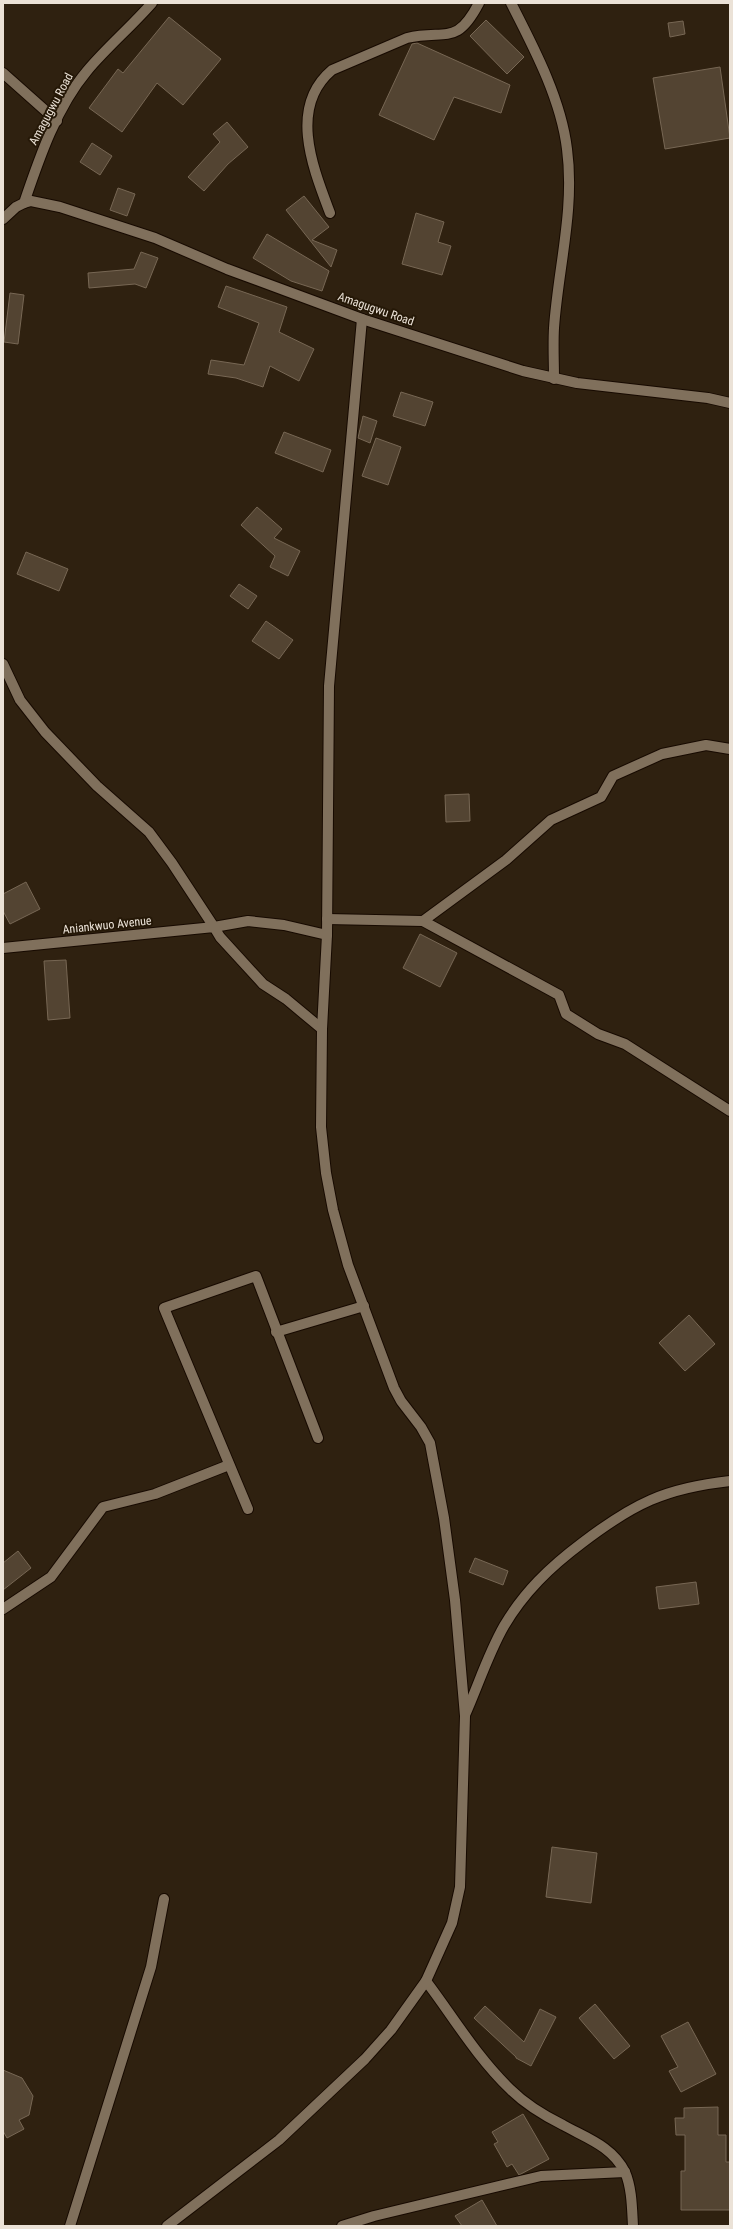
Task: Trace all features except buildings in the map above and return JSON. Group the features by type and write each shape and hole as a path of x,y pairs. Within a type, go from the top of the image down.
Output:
{"street":[{"name":"Amagugwu Road","path":"24,203 38,163 57,121 86,72 152,3"},
{"path":"330,213 313,168 306,122 310,100 323,78 332,70 407,38 420,35 451,35 463,28 470,20 479,3"},
{"path":"511,3 535,49 555,102 567,149 569,188 554,327 554,379"},
{"path":"3,73 57,121"},
{"name":"Amagugwu Road","path":"24,203 31,201 60,207 99,218 155,238 227,269 362,319 554,379 624,389 708,398 730,403"},
{"path":"3,219 16,207 24,203"},
{"path":"167,2226 280,2140 342,2082 391,2030 426,1981 452,1923 460,1887 465,1716 455,1600 444,1518 430,1443 421,1427 401,1401 394,1388 348,1265 333,1210 326,1173 321,1127 322,1029 327,919 330,686 362,319"},
{"path":"3,664 20,700 45,732 124,812 149,832 172,863 220,937 263,984 286,999 322,1029"},
{"path":"423,921 506,860 551,820 601,796 613,776 662,754 706,745 730,749"},
{"path":"327,919 423,921 559,995 566,1014 598,1034 625,1044 730,1111"},
{"name":"Aniankwuo Avenue","path":"3,948 255,922 284,925 326,935"},
{"path":"248,1509 164,1308 256,1276 276,1332 318,1438"},
{"path":"276,1332 364,1306"},
{"path":"3,1609 50,1577 103,1507 155,1494 229,1465"},
{"path":"465,1716 504,1627 526,1593 554,1564 629,1509 654,1498 695,1485 730,1481"},
{"path":"70,2226 151,1967 164,1899"},
{"path":"426,1981 476,2053 511,2091 551,2119 602,2145 614,2157 625,2172 632,2200 633,2226"},
{"path":"342,2226 388,2212 541,2176 625,2172"}]}
